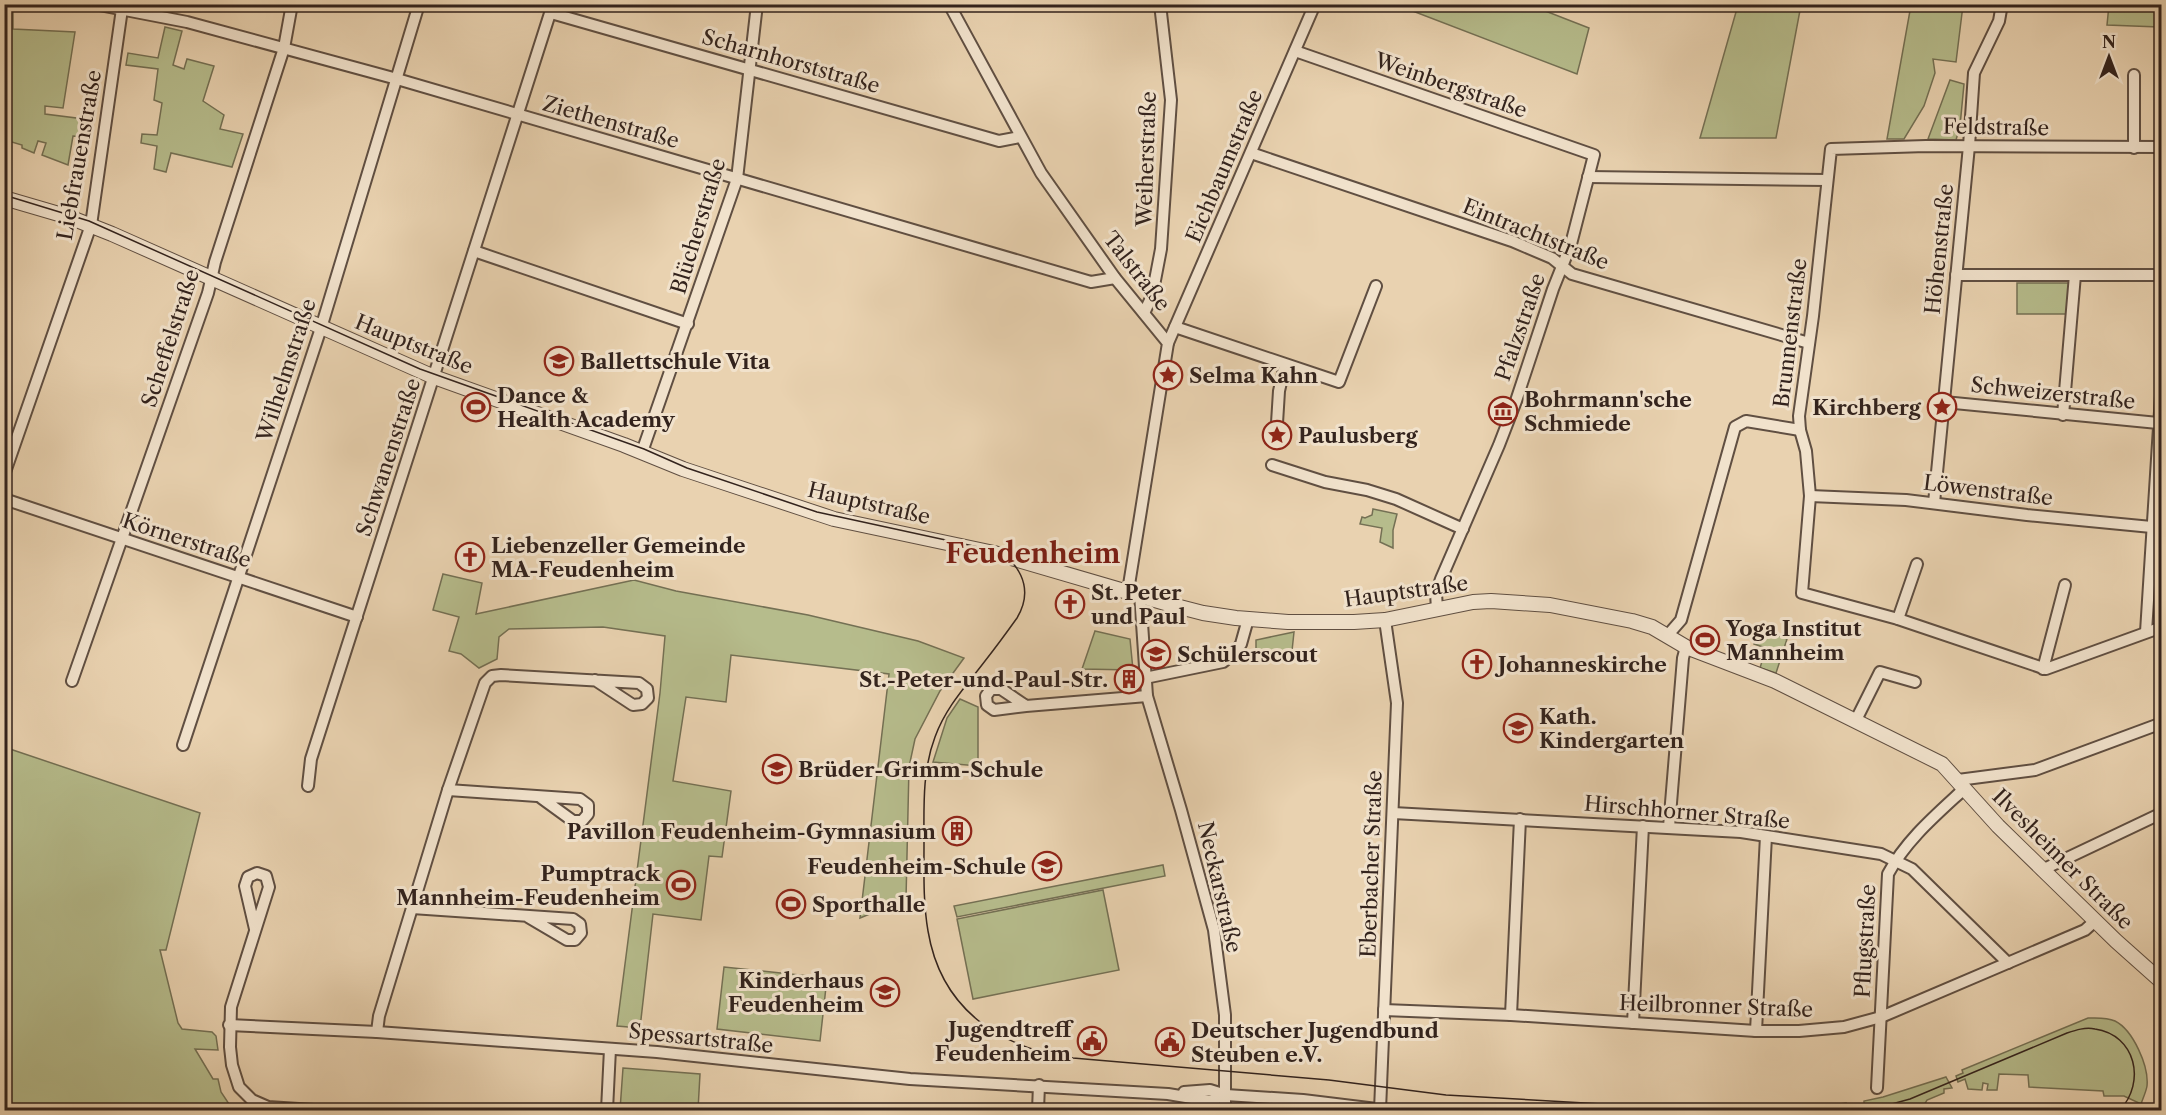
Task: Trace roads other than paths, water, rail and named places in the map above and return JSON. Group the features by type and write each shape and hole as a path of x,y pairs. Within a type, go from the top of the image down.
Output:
{"street":[{"name":"Ziethenstraße","path":"94,4 187,22 397,79 1091,282 1115,278"},
{"name":"Scheffelstraße","path":"72,681 211,278 284,48 292,4"},
{"name":"Wilhelmstraße","path":"183,745 321,328 418,4"},
{"name":"Blücherstraße","path":"642,452 737,179 757,4"},
{"name":"Talstraße","path":"949,4 1041,173 1115,278 1168,343 1134,593"},
{"name":"Weiherstraße","path":"1144,313 1152,296 1161,249 1171,100 1160,4"},
{"name":"Eichbaumstraße","path":"1168,343 1315,4"},
{"name":"Höhenstraße","path":"1934,503 1974,73 1999,21 2001,4"},
{"name":"Liebfrauenstraße","path":"4,475 91,225 122,9"},
{"name":"Scharnhorststraße","path":"552,9 999,141 1020,138"},
{"name":"Schwanenstraße","path":"308,786 310,759 552,9"},
{"name":"Weinbergstraße","path":"1295,51 1594,155"},
{"path":"2134,75 2134,148"},
{"name":"Feldstraße","path":"1831,149 1874,146 2162,147"},
{"name":"Brunnenstraße","path":"1831,149 1800,416 1810,496 1802,593 1898,619"},
{"name":"Eintrachtstraße","path":"1251,153 1512,242 1552,258 1572,274 1809,343"},
{"name":"Pfalzstraße","path":"1437,609 1436,593 1499,445 1571,244 1594,155"},
{"path":"1588,177 1827,180"},
{"name":"Hauptstraße","path":"4,198 91,225 434,377 683,469 811,512 994,553 1203,613 1248,619 1337,622 1385,620 1473,602 1491,601 1550,605 1632,621 1652,627 1686,647 1775,681 1856,720 1937,761 1961,784"},
{"path":"474,251 688,324"},
{"path":"1956,275 2162,275"},
{"path":"2063,415 2075,276"},
{"path":"1175,327 1339,382 1376,286"},
{"path":"1277,423 1279,391 1285,365"},
{"path":"2146,632 2158,528 2158,423 2162,380"},
{"name":"Schweizerstraße","path":"1944,402 2158,423"},
{"path":"1667,636 1681,620 1735,428 1746,421 1800,430"},
{"path":"1272,465 1325,482 1367,490 1463,529"},
{"name":"Löwenstraße","path":"1810,496 1934,503 2158,528"},
{"name":"Körnerstraße","path":"4,499 357,617"},
{"path":"1917,564 1898,619 2043,669 2162,627"},
{"path":"2043,669 2065,585"},
{"name":"Neckarstraße","path":"1134,593 1147,696 1214,930 1225,1015 1225,1110"},
{"path":"1145,678 1223,662 1241,644 1248,619"},
{"name":"Eberbacher Straße","path":"1382,1110 1397,703 1385,620"},
{"path":"1669,827 1683,657 1686,647"},
{"path":"1856,720 1880,672 1915,682"},
{"path":"377,1032 379,1016 448,790 485,683 492,676 501,675 595,681"},
{"path":"1026,706 1147,696"},
{"path":"1961,784 2035,770 2162,723"},
{"name":"Pflugstraße","path":"1877,1088 1888,874 1896,860 1961,784"},
{"name":"Ilvesheimer Straße","path":"1961,784 1980,808 2042,870 2162,982"},
{"path":"448,790 540,797"},
{"name":"Hirschhorner Straße","path":"1393,813 1741,832 1881,854 1912,869 2008,963"},
{"path":"2042,870 2162,813"},
{"path":"1511,1015 1520,819"},
{"path":"1633,1023 1643,826"},
{"path":"1756,1031 1766,836"},
{"path":"412,908 528,917"},
{"name":"Heilbronner Straße","path":"1384,1010 1511,1015 1756,1031 1799,1031 1844,1027 1881,1017 2085,930 2095,921"},
{"path":"255,929 231,1007 229,1025 230,1047 239,1087 252,1100 268,1107 314,1110"},
{"name":"Spessartstraße","path":"229,1025 377,1032 610,1048 698,1055 910,1079 1168,1094 1210,1090 1226,1095 1303,1100 1382,1110"},
{"path":"607,1110 610,1048"},
{"path":"1038,1110 1039,1086"},
{"path":"2159,1110 2162,1107"}],"tram line":[{"path":"4,195 89,221 420,369 644,449 687,468 817,512 987,549 1008,559 1021,575 1024,585 1022,607 1017,618 945,716 931,750 924,803 925,909 935,958 946,982 960,1003 998,1034 1021,1045 1073,1058 1329,1080 1446,1095 1707,1110"},
{"path":"1870,1110 1910,1099 2067,1033 2088,1028 2109,1033 2120,1040 2133,1061 2133,1086 2120,1110"}],"place":[{"name":"Ballettschule Vita","path":"559,361"},
{"name":"Selma Kahn","path":"1168,375"},
{"name":"Dance & Health Academy","path":"476,407"},
{"name":"Kirchberg","path":"1942,407"},
{"name":"Bohrmann'sche Schmiede","path":"1503,411"},
{"name":"Paulusberg","path":"1277,435"},
{"name":"Liebenzeller Gemeinde MA-Feudenheim","path":"470,557"},
{"name":"St. Peter und Paul","path":"1070,604"},
{"name":"Yoga Institut Mannheim","path":"1705,640"},
{"name":"Schülerscout","path":"1156,654"},
{"name":"Johanneskirche","path":"1477,664"},
{"name":"St.-Peter-und-Paul-Str.","path":"1129,679"},
{"name":"Kath. Kindergarten","path":"1518,728"},
{"name":"Brüder-Grimm-Schule","path":"777,769"},
{"name":"Pavillon Feudenheim-Gymnasium","path":"957,831"},
{"name":"Feudenheim-Schule","path":"1047,866"},
{"name":"Pumptrack Mannheim-Feudenheim","path":"681,885"},
{"name":"Sporthalle","path":"791,904"},
{"name":"Kinderhaus Feudenheim","path":"885,992"},
{"name":"Jugendtreff Feudenheim","path":"1092,1041"},
{"name":"Deutscher Jugendbund Steuben e.V.","path":"1170,1042"}],"district":[{"name":"Feudenheim","path":"1033,553"}]}
